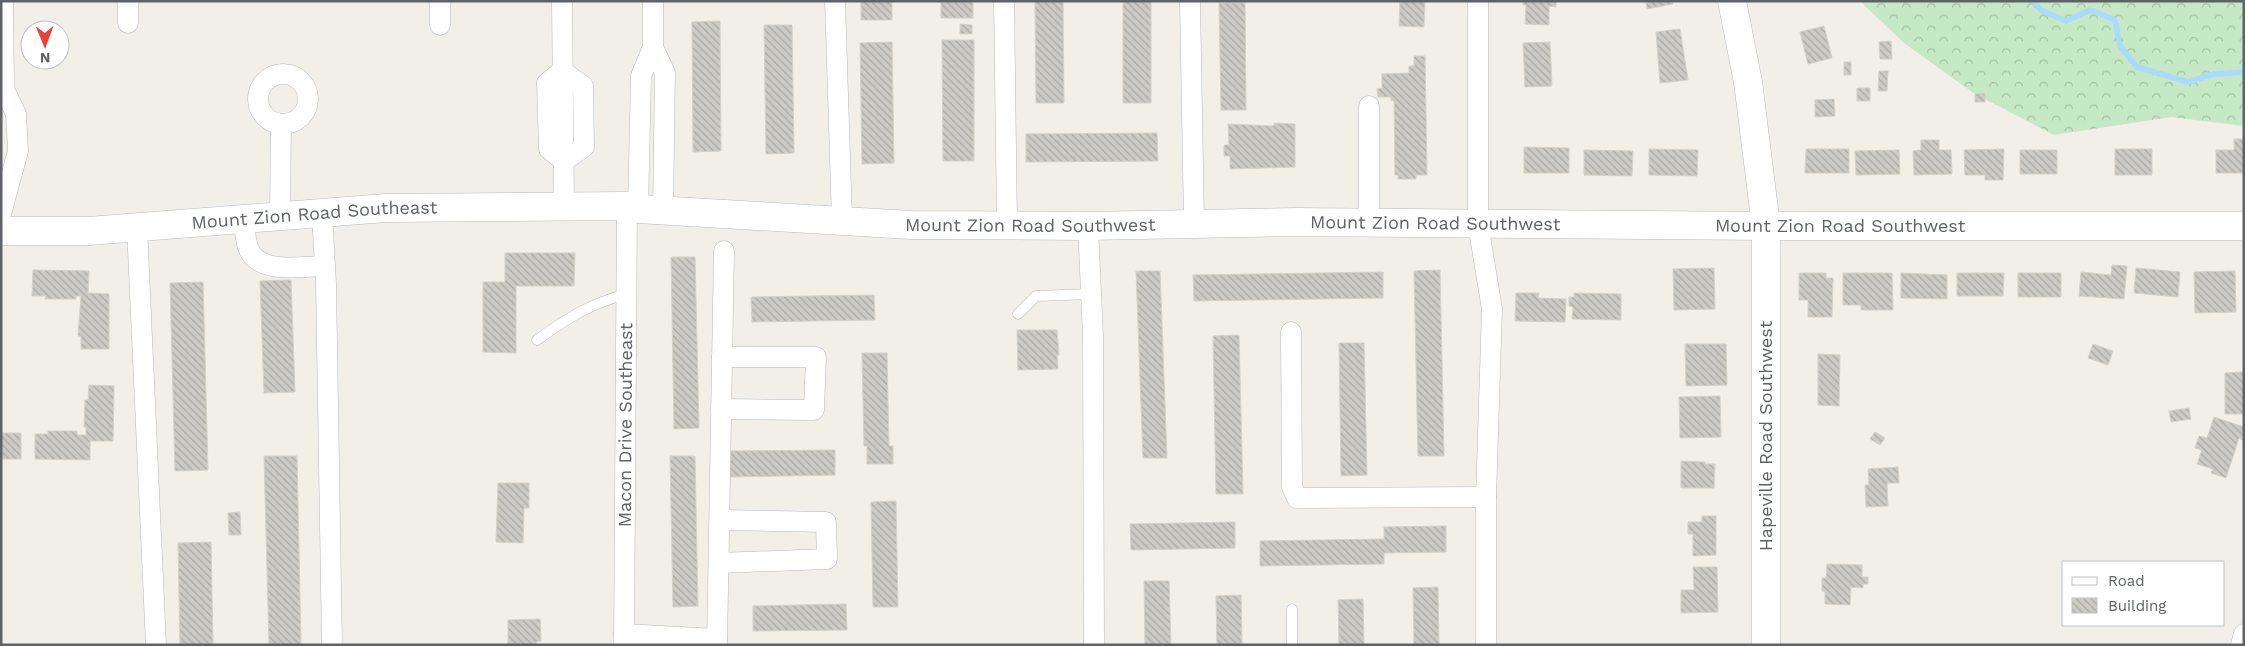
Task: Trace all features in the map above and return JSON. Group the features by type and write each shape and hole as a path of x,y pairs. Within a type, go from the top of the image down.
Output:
{"street":[{"path":"1,214 18,151 16,114 4,89 3,1"},
{"path":"128,1 128,23"},
{"path":"440,1 440,25"},
{"path":"562,1 562,71"},
{"name":"Macon Drive Southeast","path":"624,639 626,294 642,208 641,76 653,47 653,1"},
{"path":"835,1 842,220"},
{"path":"1004,1 1007,224"},
{"path":"1190,1 1194,223"},
{"path":"1478,1 1478,224 1492,309 1486,497 1486,645"},
{"name":"Hapeville Road Southwest","path":"1732,1 1748,82 1766,226 1766,645"},
{"path":"562,71 583,86 584,112 584,147 564,161"},
{"path":"562,71 547,83 555,113 549,149 564,161"},
{"path":"1369,106 1370,223"},
{"path":"555,113 584,112"},
{"path":"280,216 281,124"},
{"path":"564,161 564,207"},
{"name":"Mount Zion Road Southeast","path":"1,231 89,231 386,208 642,208"},
{"name":"Mount Zion Road Southwest","path":"642,208 911,225 1007,224 1088,226 1194,223 1370,223 1766,226 2244,226"},
{"path":"322,213 325,266 332,645"},
{"path":"244,219 248,250 258,261 278,267 325,266"},
{"path":"1088,226 1093,337 1094,645"},
{"path":"137,227 156,645"},
{"path":"624,639 717,642 724,251"},
{"path":"1291,332 1292,487 1297,498 1486,497"},
{"path":"722,357 816,357 814,410 722,409"},
{"path":"719,563 827,559 826,522 720,520"},
{"path":"2241,645 2244,634"}],"lane":[{"path":"537,340 573,314 602,301 626,294"},
{"path":"1018,314 1036,296 1090,294"},
{"path":"1292,609 1292,645"}],"green space":[{"path":"1860,1 2244,1 2244,126 2171,117 2054,135 1975,94 1904,43"}],"building":[{"path":"861,1 892,1 892,20 861,20"},
{"path":"941,1 973,1 973,18 941,18"},
{"path":"1035,1 1063,1 1064,103 1036,103"},
{"path":"1123,1 1151,1 1151,103 1123,103"},
{"path":"1400,1 1425,1 1424,27 1399,26"},
{"path":"1523,1 1556,1 1556,7 1549,6 1549,25 1525,24 1526,5 1523,5"},
{"path":"1646,1 1672,1 1673,4 1647,9"},
{"path":"1219,3 1245,3 1246,110 1221,110"},
{"path":"720,21 721,151 693,152 692,22"},
{"path":"960,24 972,25 972,34 960,34"},
{"path":"764,25 792,25 794,153 766,154"},
{"path":"1824,26 1832,58 1808,64 1800,32"},
{"path":"1680,29 1688,80 1660,83 1656,32"},
{"path":"942,40 974,40 974,161 943,161"},
{"path":"1891,41 1892,59 1880,59 1879,42"},
{"path":"892,42 894,163 862,164 860,43"},
{"path":"1550,42 1552,86 1525,87 1523,43"},
{"path":"1414,56 1425,56 1427,175 1416,175 1416,179 1398,179 1398,175 1395,175 1394,101 1391,101 1391,97 1378,97 1377,89 1382,88 1382,74 1409,73 1409,66 1414,66"},
{"path":"1844,62 1851,62 1851,75 1844,75"},
{"path":"1879,71 1888,71 1887,91 1878,91"},
{"path":"1857,88 1870,88 1870,101 1857,101"},
{"path":"1985,93 1985,102 1975,102 1975,94"},
{"path":"1834,99 1835,116 1815,117 1815,100"},
{"path":"1274,123 1295,124 1295,167 1230,169 1230,156 1224,156 1224,145 1229,145 1228,124 1274,126"},
{"path":"1157,133 1158,161 1026,162 1026,134"},
{"path":"2234,139 2244,139 2244,173 2216,173 2216,150 2234,150"},
{"path":"1921,140 1939,140 1939,150 1951,150 1952,174 1914,175 1913,151 1921,150"},
{"path":"1524,147 1569,148 1569,173 1524,173"},
{"path":"1649,149 1698,150 1697,176 1649,175"},
{"path":"1806,149 1849,149 1849,173 1805,173"},
{"path":"2004,149 2003,180 1985,180 1985,175 1965,175 1964,150"},
{"path":"2115,149 2152,149 2152,175 2115,175"},
{"path":"1584,150 1633,151 1632,176 1584,175"},
{"path":"1899,150 1900,174 1856,175 1855,151"},
{"path":"2020,150 2057,150 2057,174 2020,174"},
{"path":"505,253 575,253 574,286 516,286 516,353 483,352 483,282 505,282"},
{"path":"671,257 695,257 699,428 674,429"},
{"path":"2112,265 2127,266 2124,299 2079,296 2081,272 2111,275"},
{"path":"1714,268 1715,309 1674,310 1673,269"},
{"path":"2136,268 2180,272 2178,297 2134,293"},
{"path":"33,270 89,271 88,293 109,294 109,349 81,349 81,336 78,336 81,296 76,296 76,299 45,299 46,296 32,296"},
{"path":"1440,270 1444,456 1418,456 1414,271"},
{"path":"1136,271 1160,271 1167,458 1143,458"},
{"path":"2235,271 2236,312 2195,313 2194,272"},
{"path":"1383,272 1383,298 1194,301 1193,275"},
{"path":"1799,273 1826,273 1826,278 1833,278 1832,317 1808,317 1808,300 1799,300"},
{"path":"1843,273 1892,273 1893,310 1861,310 1861,305 1843,305"},
{"path":"1901,273 1947,275 1947,299 1901,298"},
{"path":"1957,273 2004,273 2003,296 1957,296"},
{"path":"2018,273 2061,273 2061,297 2018,297"},
{"path":"291,280 295,392 264,393 260,281"},
{"path":"203,282 208,470 175,471 170,283"},
{"path":"1516,293 1539,293 1538,298 1566,299 1565,322 1515,321"},
{"path":"1574,293 1621,294 1621,320 1572,319 1573,307 1569,306 1569,297 1574,297"},
{"path":"874,295 875,320 752,322 751,297"},
{"path":"1017,330 1057,330 1058,369 1018,370"},
{"path":"1239,335 1243,494 1216,494 1213,336"},
{"path":"1339,343 1364,343 1367,475 1341,476"},
{"path":"1685,344 1726,344 1727,385 1686,386"},
{"path":"2093,344 2113,351 2108,365 2088,358"},
{"path":"862,353 887,353 889,446 893,446 893,464 867,464 867,446 864,446"},
{"path":"1818,354 1840,355 1839,406 1818,405"},
{"path":"2244,372 2244,414 2225,414 2225,373"},
{"path":"89,385 114,386 113,441 90,441 90,460 35,459 35,434 48,434 48,431 77,431 77,435 86,435 86,427 84,427 85,400 88,400"},
{"path":"1720,396 1721,437 1680,438 1679,397"},
{"path":"2189,408 2191,419 2171,422 2169,411"},
{"path":"2214,417 2244,427 2242,440 2239,438 2226,478 2211,473 2213,469 2197,464 2202,450 2195,448 2199,436 2207,438"},
{"path":"1875,432 1885,438 1880,445 1870,439"},
{"path":"1,433 21,433 21,459 1,459"},
{"path":"835,450 835,475 730,477 729,451"},
{"path":"264,456 297,456 301,645 269,645"},
{"path":"670,456 695,456 698,606 673,607"},
{"path":"1681,461 1715,464 1714,488 1681,488"},
{"path":"1898,467 1899,483 1887,483 1888,506 1866,507 1865,485 1869,485 1868,469"},
{"path":"498,483 529,483 529,508 524,508 523,543 496,542"},
{"path":"896,501 898,607 873,607 871,502"},
{"path":"240,512 241,535 229,535 228,513"},
{"path":"1702,516 1716,516 1716,555 1693,556 1693,534 1688,534 1688,522 1702,522"},
{"path":"1235,522 1235,548 1131,550 1130,524"},
{"path":"1446,526 1446,552 1384,553 1384,564 1260,566 1260,541 1384,539 1384,527"},
{"path":"211,542 213,645 180,645 178,543"},
{"path":"1827,564 1862,565 1862,577 1868,577 1868,584 1863,584 1863,588 1851,587 1850,605 1825,604 1822,578 1826,578"},
{"path":"1693,567 1717,567 1718,612 1681,613 1681,590 1694,590"},
{"path":"1144,581 1169,581 1171,645 1145,645"},
{"path":"1438,587 1439,645 1414,645 1413,588"},
{"path":"1241,595 1242,645 1217,645 1216,596"},
{"path":"1363,599 1364,645 1339,645 1338,600"},
{"path":"846,604 847,630 753,631 753,606"},
{"path":"540,619 541,641 536,642 536,645 508,645 508,620"}],"waterway":[{"path":"2033,1 2041,10 2066,21 2090,10 2115,20 2120,46 2137,67 2188,82 2214,74 2244,72"}]}
